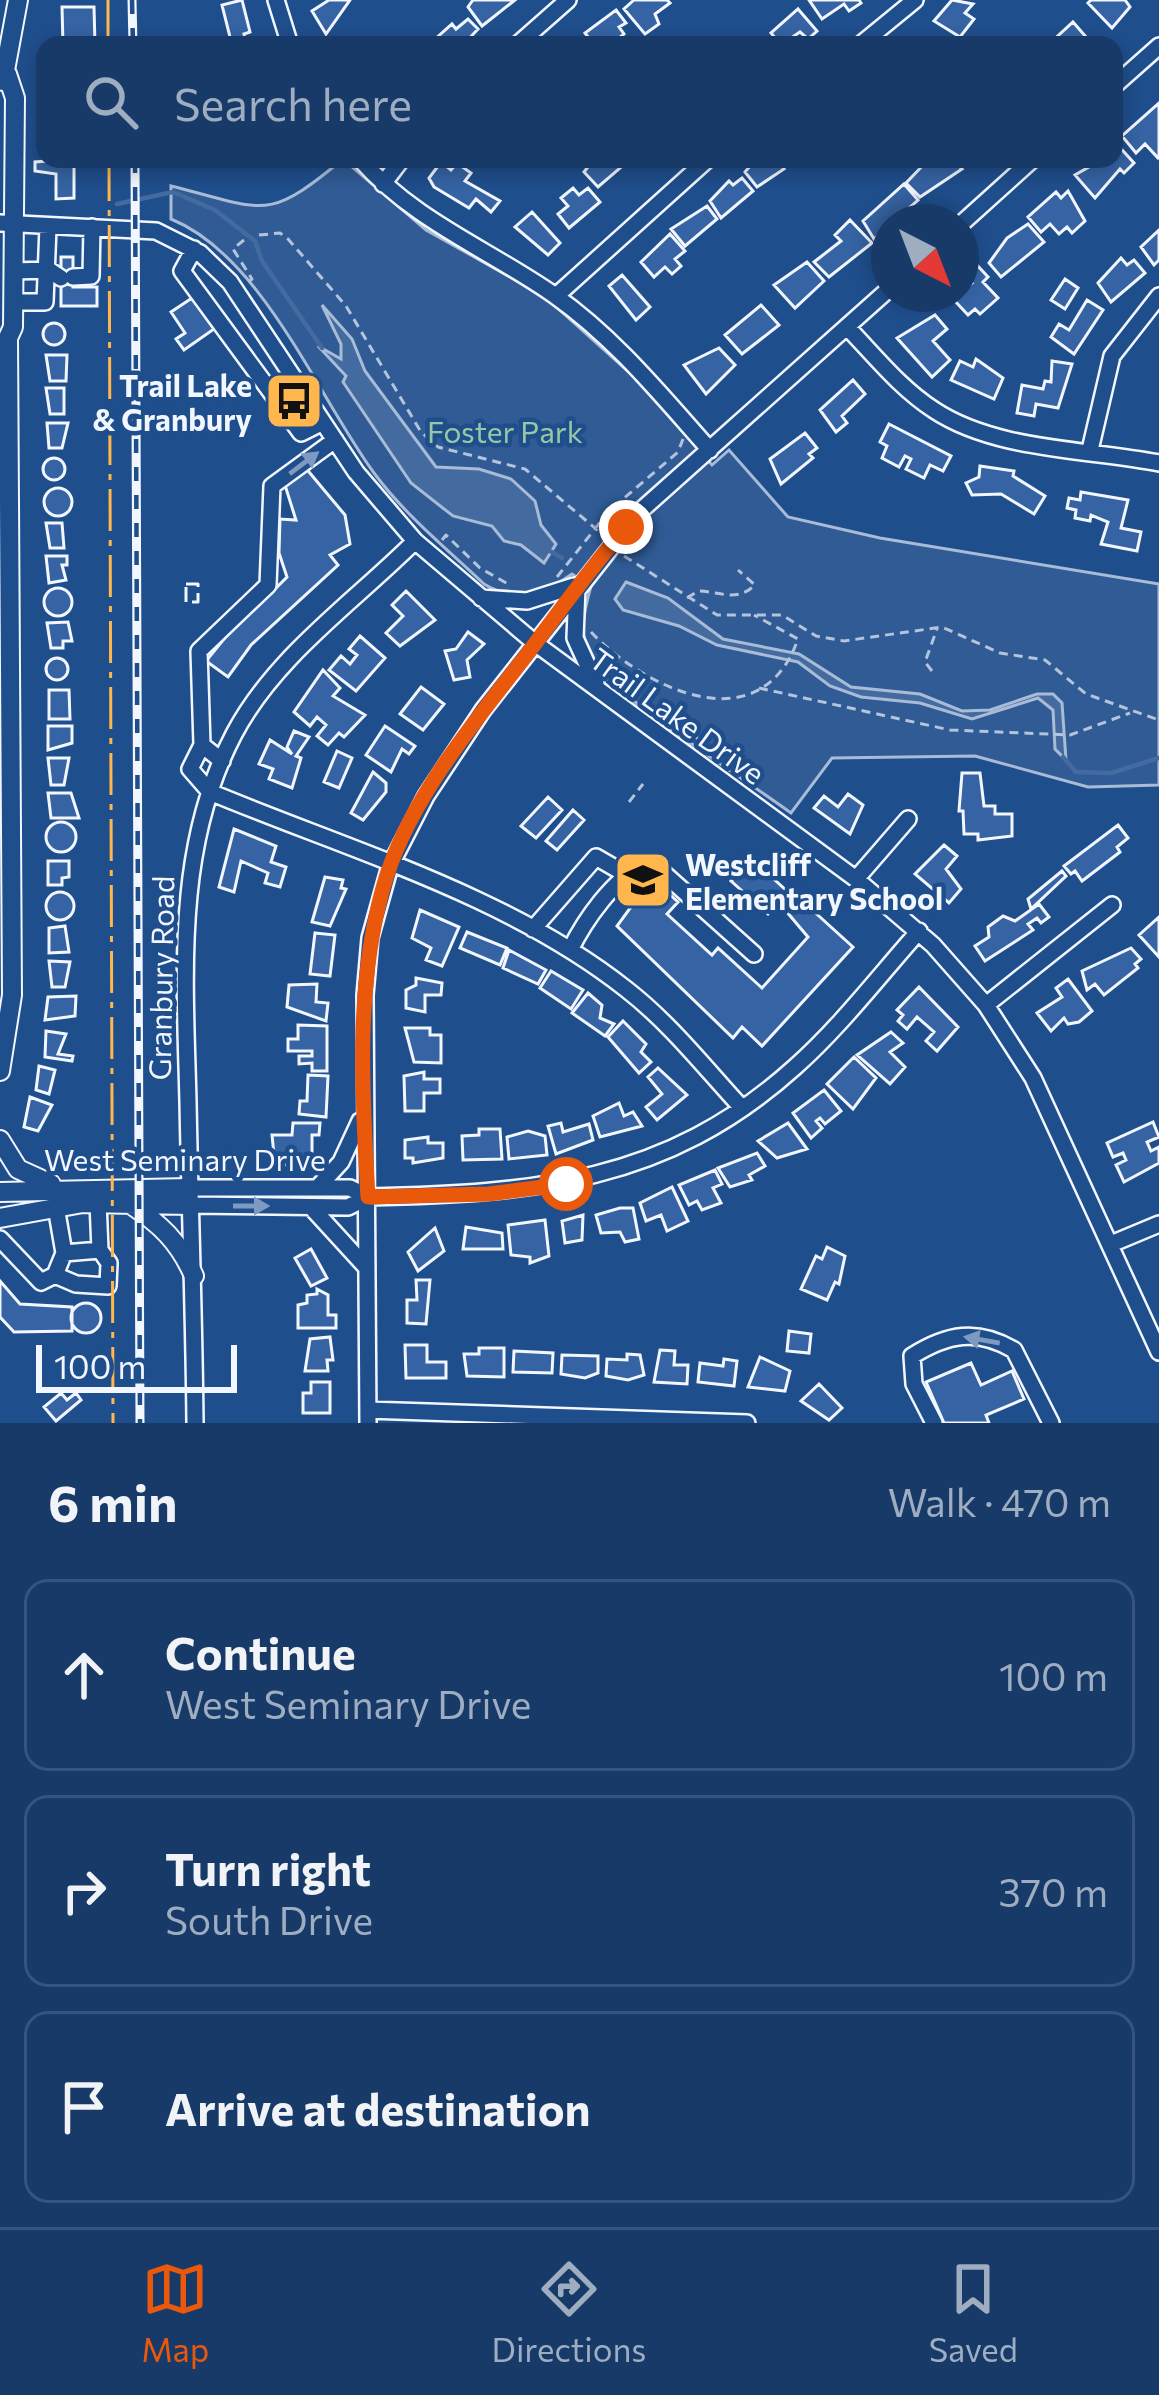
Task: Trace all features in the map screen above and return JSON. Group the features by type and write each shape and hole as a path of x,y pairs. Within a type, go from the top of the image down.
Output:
{"main road":[{"path":"0,1071 12,995 6,897 4,341 14,327 6,224 15,98 4,80 18,0"},
{"path":"0,1140 18,1169 59,1198"},
{"name":"West Seminary Drive","path":"0,1192 98,1202 190,1197"},
{"name":"West Seminary Drive","path":"0,1218 59,1198 190,1197"},
{"path":"125,1200 164,1228 182,1249 194,1276"}],"street":[{"path":"276,0 287,36"},
{"path":"528,36 568,0"},
{"path":"871,36 915,0"},
{"path":"1123,78 1159,46"},
{"path":"367,168 430,222 556,296 617,347 710,450"},
{"path":"382,184 395,168"},
{"path":"556,296 698,168"},
{"path":"979,208 1023,168"},
{"name":"Trail Lake Drive","path":"6,224 156,231 194,249 230,282 334,440 380,504 415,541 536,643 856,879 919,931 986,1005 1048,1106 1159,1352"},
{"path":"14,302 45,302 60,275 48,226"},
{"path":"13,271 91,276 92,227"},
{"path":"194,249 182,271 301,434 323,422"},
{"path":"1090,450 1112,356 1159,296"},
{"path":"746,1423 368,1417 368,1197 363,1112 367,966 390,866 426,796 577,585 638,513 871,305"},
{"path":"847,327 904,388 939,414 1005,437 1159,463"},
{"path":"249,360 272,345"},
{"path":"272,393 293,377"},
{"path":"334,440 272,486 268,585 199,651 202,745 190,769 210,792 390,866 570,950 631,993 742,1108"},
{"name":"Granbury Road","path":"195,1423 185,934 195,843 222,761 243,719 288,661 415,541"},
{"path":"480,598 527,601 577,585"},
{"path":"577,585 575,638 600,692"},
{"path":"202,745 222,761"},
{"path":"856,879 908,819"},
{"path":"533,929 596,857 627,875"},
{"path":"570,950 627,875 644,865 659,869 754,954"},
{"path":"986,1005 1112,905"},
{"name":"West Seminary Drive","path":"190,1197 348,1207 368,1197 525,1191 603,1176 687,1142 742,1108 810,1053 919,931"},
{"path":"318,1186 348,1150 363,1112"},
{"name":"West Seminary Drive","path":"190,1197 318,1186 350,1188 368,1197"},
{"path":"0,1239 32,1278 41,1282 55,1275 64,1253 59,1198"},
{"path":"55,1275 93,1287 108,1286 109,1263 100,1250 98,1202"},
{"path":"311,1207 367,1268"},
{"path":"1111,1244 1159,1224"},
{"path":"64,1253 100,1250"},
{"path":"934,1423 914,1384 912,1356 938,1342 972,1334 1014,1350 1051,1423"}],"path":[{"path":"259,235 280,233 288,239 346,306 421,432 438,447 525,470 603,535"},
{"path":"244,240 233,249 252,279 247,283"},
{"path":"549,583 594,528 693,430"},
{"path":"442,540 446,535 498,581 525,587"},
{"path":"610,572 625,555 685,599 717,615 782,614 816,636 844,641 938,627 1000,653 1045,660 1086,694 1159,720"},
{"path":"685,599 698,591 725,596 747,592 754,585 738,570"},
{"path":"589,631 633,669 680,694 718,698 758,688 790,664 795,636 779,633 754,614"},
{"path":"589,617 592,645"},
{"path":"932,671 925,662 938,627"},
{"path":"604,667 705,744 710,752 701,765"},
{"path":"758,688 919,726 1070,735 1131,712"},
{"path":"629,802 643,784"}],"green space":[{"name":"Foster Park","path":"332,168 354,168 426,230 544,296 633,376 712,465 729,450 788,517 880,538 1159,584 1159,785 1088,787 975,756 832,758 791,813 652,715 591,659 583,632 591,586 572,574 529,593 506,593 484,584 412,517 374,473 285,331 233,263 204,237 171,219 171,186 263,206"}],"shaded area":[{"path":"322,305 352,339 365,371 436,467 479,469 511,479 535,501 541,525 556,544 544,563 521,545 504,541 492,526 453,516 411,483 343,382 346,376 318,346 341,359 341,344"},
{"path":"626,582 668,598 723,639 799,654 851,687 920,694 962,711 990,710 1037,694 1053,694 1062,703 1066,760 1055,749 1053,710 1038,698 972,719 920,703 861,697 830,686 798,662 717,645 679,626 623,610 615,599"}],"building":[{"path":"242,0 250,32 230,36 222,5"},
{"path":"329,0 350,0 326,34 312,11"},
{"path":"473,0 515,0 482,26 468,7"},
{"path":"634,0 670,3 655,14 659,24 645,34 624,9"},
{"path":"809,0 861,3 849,11 844,4 822,19"},
{"path":"952,0 973,4 965,13 974,19 961,36 934,21"},
{"path":"1125,0 1130,7 1112,28 1088,3"},
{"path":"62,7 94,7 95,36 63,36"},
{"path":"798,9 817,31 811,36 771,33"},
{"path":"616,10 626,23 619,27 621,36 585,33"},
{"path":"468,19 478,29 471,36 439,36 452,24 456,29"},
{"path":"1073,22 1085,36 1058,36"},
{"path":"1159,103 1158,158 1145,144 1136,153 1123,135"},
{"path":"1123,151 1134,163 1124,173 1120,169 1095,198 1075,175 1087,168 1123,168"},
{"path":"35,162 36,168 74,168 74,198 56,199 56,174 35,171"},
{"path":"436,168 464,168 471,173 465,181 500,201 491,212 476,199 469,208 434,187 429,178"},
{"path":"587,168 620,168 598,187 584,172"},
{"path":"748,168 784,169 757,187 745,172"},
{"path":"920,168 962,169 920,197 906,183"},
{"path":"742,178 753,191 721,218 710,201 729,181 733,185"},
{"path":"904,184 918,200 913,204 882,204"},
{"path":"573,188 579,195 588,188 600,202 569,228 558,214 568,206 561,198"},
{"path":"1068,191 1085,221 1072,233 1067,227 1059,234 1050,224 1041,232 1028,217 1056,192 1061,198"},
{"path":"707,206 717,219 685,246 671,229"},
{"path":"532,212 560,243 548,255 515,227"},
{"path":"850,220 871,244 829,277 814,262 841,241 835,235"},
{"path":"1028,224 1044,242 1001,277 989,263 1007,238"},
{"path":"1159,230 1159,260 1154,265 1141,247"},
{"path":"670,234 685,251 675,259 681,266 672,274 665,267 654,277 641,262"},
{"path":"61,257 73,257 73,287 97,287 97,306 61,306"},
{"path":"1121,258 1127,265 1134,260 1145,273 1111,302 1098,283"},
{"path":"807,262 824,281 795,308 774,285"},
{"path":"979,267 988,277 983,282 998,298 980,314"},
{"path":"622,275 650,307 636,320 609,286"},
{"path":"1065,279 1078,288 1065,309 1051,300"},
{"path":"192,298 214,329 184,350 176,339 185,333 171,312"},
{"path":"1087,300 1103,310 1074,354 1051,337 1059,324 1069,330"},
{"path":"761,305 779,325 742,354 725,335"},
{"path":"935,315 947,329 933,341 950,360 932,377 897,338"},
{"path":"54,323 65,334 54,345 43,334"},
{"path":"719,348 735,365 706,394 684,365"},
{"path":"46,355 67,355 66,381 50,381"},
{"path":"976,359 1003,378 994,399 951,380 960,361 973,367"},
{"path":"1052,361 1072,364 1058,408 1036,404 1034,416 1017,413 1022,385 1043,389 1045,381 1051,382"},
{"path":"853,380 865,394 842,416 847,423 836,432 820,410"},
{"path":"46,388 64,388 64,414 50,414"},
{"path":"47,423 68,423 62,448 49,448"},
{"path":"889,424 951,456 943,471 930,465 924,478 906,469 911,459 905,456 899,467 882,458 887,446 880,442"},
{"path":"805,433 817,448 809,454 813,458 781,484 770,459"},
{"path":"54,458 65,469 54,480 43,469"},
{"path":"304,466 345,515 350,544 330,555 338,565 251,645 228,677 206,661 256,600 260,604 287,577 279,553 280,519 296,520 283,479"},
{"path":"980,466 1014,471 1013,476 1045,496 1034,514 1001,494 972,495 966,483 979,477"},
{"path":"58,488 68,492 72,502 68,512 58,516 48,512 44,502 48,492"},
{"path":"1081,492 1128,500 1121,528 1141,532 1137,551 1101,544 1108,522 1091,515 1090,521 1075,518 1076,510 1067,508 1069,498 1080,500"},
{"path":"46,523 62,523 64,548 50,548"},
{"path":"46,556 67,556 67,565 62,565 66,580 49,583"},
{"path":"58,588 68,592 72,602 68,612 58,616 48,612 44,602 48,592"},
{"path":"406,591 435,620 400,646 386,633 403,616 392,605"},
{"path":"68,622 72,641 63,641 63,648 51,648 47,623"},
{"path":"468,632 484,644 467,660 470,677 454,680 445,651 456,649"},
{"path":"360,636 385,658 356,691 329,670 341,656 350,664 357,655 349,649"},
{"path":"57,658 68,669 57,680 46,669"},
{"path":"323,670 340,688 333,696 365,715 344,737 339,733 328,745 317,736 326,725 317,717 310,726 294,712"},
{"path":"421,687 444,704 423,730 400,714"},
{"path":"49,690 69,690 70,719 49,719"},
{"path":"48,726 72,726 72,743 48,750"},
{"path":"385,726 415,746 409,754 402,749 391,772 366,755"},
{"path":"294,731 309,737 296,756 301,758 292,788 269,779 273,769 259,764 270,740 292,754 287,747"},
{"path":"337,751 352,758 339,788 324,782"},
{"path":"48,758 69,758 64,785 51,785"},
{"path":"373,772 386,783 386,792 363,820 351,813"},
{"path":"962,773 980,773 984,806 995,806 995,814 1012,814 1012,836 978,840 978,834 964,834 963,811 959,811"},
{"path":"48,793 71,793 79,818 51,818"},
{"path":"848,794 863,805 850,834 814,808 824,796 838,807"},
{"path":"548,797 562,810 536,838 521,826"},
{"path":"573,810 584,820 557,850 546,841"},
{"path":"61,822 76,837 61,852 46,837"},
{"path":"1118,825 1128,838 1117,847 1120,852 1082,881 1075,871 1071,874 1064,866"},
{"path":"234,829 276,846 271,862 286,867 280,887 265,883 268,873 241,861 234,892 219,887"},
{"path":"944,845 957,856 946,869 961,889 949,903 915,874"},
{"path":"752,859 788,892 768,914 731,881"},
{"path":"48,861 69,861 69,877 62,878 62,885 48,885"},
{"path":"1062,871 1066,876 1031,909 1028,899"},
{"path":"325,877 343,880 341,888 346,889 330,926 312,922"},
{"path":"652,878 678,902 667,914 712,955 718,948 762,988 808,937 786,911 799,898 853,947 762,1046 742,1027 733,1038 617,926"},
{"path":"60,892 70,896 74,906 70,916 60,920 50,916 46,906 50,896"},
{"path":"1039,904 1049,917 1028,924 1033,930 985,961 975,946 989,937 988,927 1003,916 1015,921"},
{"path":"420,910 459,927 442,966 426,960 431,948 412,938"},
{"path":"1159,917 1159,957 1139,935"},
{"path":"65,926 69,952 49,953 49,928"},
{"path":"467,932 507,948 500,965 460,948"},
{"path":"315,933 335,935 330,976 310,974"},
{"path":"1131,948 1141,959 1135,964 1138,968 1104,995 1095,984 1087,990 1082,971"},
{"path":"509,950 546,970 538,984 503,968"},
{"path":"49,961 70,962 65,987 52,987"},
{"path":"551,971 583,990 571,1009 540,988"},
{"path":"416,978 442,983 441,995 425,995 425,1012 406,1008 406,990 416,985"},
{"path":"1068,979 1092,1011 1079,1022 1068,1024 1064,1018 1051,1031 1037,1013 1062,997 1056,988"},
{"path":"317,984 316,1002 328,1003 326,1021 287,1007 289,985"},
{"path":"919,987 958,1027 937,1051 926,1041 934,1032 917,1017 907,1029 898,1021 903,1015 897,1010"},
{"path":"588,993 602,1005 600,1018 614,1024 605,1036 572,1013"},
{"path":"76,996 75,1016 45,1020 48,997"},
{"path":"623,1021 646,1044 641,1052 651,1062 639,1073 608,1037"},
{"path":"298,1025 327,1026 327,1071 312,1071 312,1063 299,1064 299,1056 312,1056 312,1051 288,1051 288,1039 298,1039"},
{"path":"405,1028 430,1028 430,1035 441,1035 441,1063 414,1062"},
{"path":"46,1031 66,1034 58,1054 73,1056 72,1061 45,1057"},
{"path":"891,1032 903,1043 890,1052 905,1067 890,1084 857,1055"},
{"path":"854,1057 876,1078 853,1109 827,1084"},
{"path":"39,1066 55,1070 49,1094 36,1090"},
{"path":"658,1068 687,1095 657,1120 646,1107 662,1094 648,1077"},
{"path":"424,1072 424,1079 440,1079 440,1093 424,1093 424,1111 405,1111 404,1076"},
{"path":"308,1075 328,1076 326,1117 299,1114 300,1101 307,1101"},
{"path":"824,1090 841,1111 825,1124 820,1118 816,1121 822,1128 811,1138 793,1113"},
{"path":"30,1097 52,1105 38,1131 24,1127"},
{"path":"619,1103 624,1116 633,1112 642,1126 600,1137 593,1116"},
{"path":"1153,1122 1159,1137 1147,1142 1151,1151 1159,1147 1159,1163 1124,1182 1116,1165 1126,1160 1123,1153 1113,1157 1107,1143"},
{"path":"293,1123 320,1123 319,1135 312,1135 312,1156 287,1156 287,1165 275,1165 272,1135 292,1135"},
{"path":"561,1123 563,1132 589,1124 593,1140 556,1154 548,1126"},
{"path":"788,1123 807,1149 777,1158 758,1141"},
{"path":"479,1129 500,1129 502,1159 463,1160 462,1136 479,1135"},
{"path":"528,1131 545,1136 547,1155 509,1159 507,1137"},
{"path":"428,1137 428,1143 443,1143 443,1158 413,1163 413,1158 405,1158 405,1140"},
{"path":"757,1153 765,1166 749,1175 752,1180 730,1187 718,1168"},
{"path":"715,1170 722,1184 713,1188 721,1203 702,1210 697,1201 689,1205 679,1185"},
{"path":"672,1187 688,1221 667,1231 661,1215 646,1221 640,1203"},
{"path":"633,1208 639,1239 625,1242 620,1232 601,1233 596,1215"},
{"path":"583,1215 582,1240 565,1243 562,1221"},
{"path":"545,1220 549,1256 530,1263 530,1257 511,1255 508,1225"},
{"path":"466,1227 502,1233 503,1249 463,1249"},
{"path":"435,1228 444,1251 418,1271 408,1252"},
{"path":"827,1247 845,1256 839,1284 835,1282 827,1300 801,1289 816,1256 822,1259"},
{"path":"311,1249 327,1278 311,1286 295,1258"},
{"path":"416,1280 430,1280 426,1324 407,1323 407,1300 417,1300"},
{"path":"0,1281 20,1304 72,1307 72,1331 14,1332 0,1317"},
{"path":"317,1289 328,1295 328,1315 336,1315 336,1328 298,1328 298,1305 307,1303 307,1295 317,1294"},
{"path":"86,1303 97,1307 101,1318 97,1329 86,1333 75,1329 71,1318 75,1307"},
{"path":"789,1331 811,1334 809,1353 787,1351"},
{"path":"330,1337 333,1360 327,1360 328,1371 305,1371 310,1339"},
{"path":"405,1345 427,1345 427,1362 446,1362 446,1378 406,1378"},
{"path":"479,1348 504,1348 504,1377 467,1376 464,1354 479,1354"},
{"path":"660,1350 675,1351 674,1365 688,1365 687,1384 654,1382"},
{"path":"514,1351 553,1353 552,1373 513,1372"},
{"path":"627,1354 640,1355 644,1375 628,1380 606,1376 607,1359 627,1360"},
{"path":"562,1355 598,1356 598,1373 585,1378 561,1374"},
{"path":"760,1357 790,1371 785,1391 748,1387"},
{"path":"724,1359 737,1361 734,1386 698,1382 700,1363 723,1366"},
{"path":"971,1363 981,1385 1012,1371 1024,1399 986,1415 989,1423 944,1423 926,1382"},
{"path":"311,1382 330,1382 330,1413 303,1413 303,1393 311,1393"},
{"path":"819,1384 842,1408 829,1420 801,1401"},
{"path":"61,1393 67,1400 76,1393 81,1400 56,1421 44,1407"}],"waterway":[{"path":"117,204 173,192 215,210 255,241 262,261 322,348"},
{"path":"548,550 562,558"},
{"path":"1063,757 1076,772 1111,773 1159,758"}],"railway":[{"path":"132,0 133,36"},
{"path":"135,168 140,1423"}],"fence":[{"path":"186,584 198,584 198,602 186,602 186,584"}],"power":[{"path":"108,0 108,36"},
{"path":"109,168 113,1423"}],"place":[{"name":"Trail Lake & Granbury","path":"294,401"},
{"name":"Westcliff Elementary School","path":"643,880"}],"route":[{"path":"566,1184 489,1194 368,1197 363,1112 367,966 383,886 399,844 426,796 483,710 626,527"}]}
